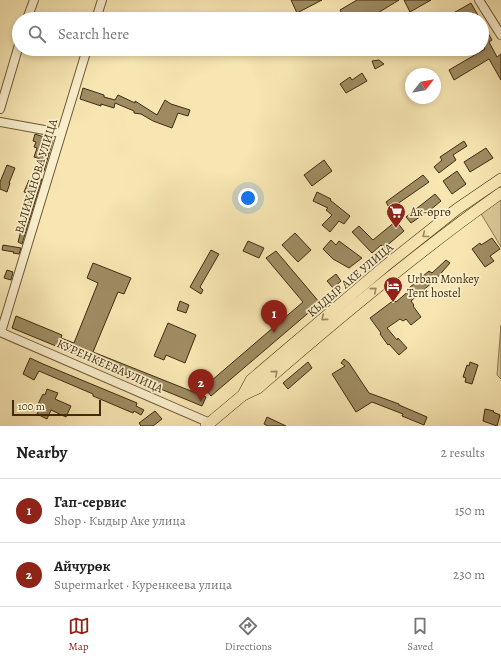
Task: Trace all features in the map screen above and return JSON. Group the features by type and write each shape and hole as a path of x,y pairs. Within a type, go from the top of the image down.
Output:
{"highway":[{"name":"КЫДЫР АКЕ УЛИЦА","path":"208,424 243,395 258,388 457,209 501,179"},
{"name":"КЫДЫР АКЕ УЛИЦА","path":"388,272 501,193"},
{"path":"471,200 477,209"},
{"path":"457,209 464,219"}],"street":[{"path":"30,12 34,0"},
{"path":"98,12 102,0"},
{"path":"479,0 487,12"},
{"path":"489,16 501,35"},
{"path":"0,109 16,56"},
{"name":"ВАЛИХАНОВА УЛИЦА","path":"0,332 85,56"},
{"path":"0,122 61,133"},
{"name":"КУРЕНКЕЕВА УЛИЦА","path":"0,332 208,424"}],"shaded area":[{"path":"501,198 501,247 480,212"},
{"path":"501,325 501,379 497,375"}],"building":[{"path":"291,0 322,0 299,12 297,12"},
{"path":"357,0 399,0 379,12 341,12 340,10"},
{"path":"404,0 431,0 410,12"},
{"path":"471,3 476,12 455,12"},
{"path":"489,35 492,40 489,42"},
{"path":"489,42 497,57 501,54 501,80 489,59 454,80 449,70 473,56 489,56"},
{"path":"379,60 384,64 375,69 372,61"},
{"path":"362,73 367,81 346,93 340,84 350,77 352,80"},
{"path":"83,88 115,100 118,95 135,103 135,101 157,115 165,100 171,104 190,110 188,116 178,113 172,128 153,121 141,114 134,113 134,111 115,103 114,108 101,104 101,106 80,99"},
{"path":"35,134 53,140 44,171 37,168 40,159 34,157 37,148 34,147 36,142 33,141"},
{"path":"464,141 467,146 453,155 456,160 439,173 434,167 442,160 440,157"},
{"path":"486,148 493,158 470,172 464,162"},
{"path":"324,160 332,171 312,186 304,175"},
{"path":"7,165 15,168 7,192 0,189 0,182"},
{"path":"457,171 466,184 452,194 443,181"},
{"path":"423,175 429,182 390,209 386,202"},
{"path":"35,178 42,179 22,244 18,242 29,200 26,200 27,193 24,192 29,180 34,182"},
{"path":"317,192 331,199 330,200 350,216 344,224 339,221 330,232 322,225 332,215 326,210 328,208 313,201"},
{"path":"435,194 441,201 424,215 411,223 406,217"},
{"path":"396,221 404,231 384,248 381,245 372,253 352,232 359,226 373,240"},
{"path":"295,233 311,250 298,262 282,245"},
{"path":"492,238 500,249 490,256 494,261 485,267 472,249 480,243 481,245"},
{"path":"331,240 336,245 339,241 362,258 349,268 333,259 323,249"},
{"path":"248,241 264,248 259,258 243,251"},
{"path":"3,245 21,248 19,254 2,250"},
{"path":"211,250 219,254 200,287 203,290 201,294 190,287"},
{"path":"276,251 320,303 211,396 204,387 303,302 266,258"},
{"path":"446,260 450,263 435,280 411,301 421,317 411,325 406,319 403,321 400,319 387,328 397,340 398,338 407,348 399,355 389,344 388,345 370,318 394,300 396,302 411,289 409,288 429,271 432,273"},
{"path":"93,263 131,278 124,294 118,292 93,352 206,397 202,406 12,328 16,316 62,335 61,338 74,343 98,283 87,278"},
{"path":"7,270 13,272 11,280 4,278"},
{"path":"336,274 341,281 333,288 327,281"},
{"path":"180,301 189,305 186,313 177,310"},
{"path":"168,323 196,335 185,363 166,355 164,360 154,356"},
{"path":"30,358 137,403 136,406 144,410 141,415 134,411 133,413 39,371 34,380 23,374"},
{"path":"344,359 349,363 369,393 399,404 427,417 424,425 402,416 403,414 372,402 356,412 332,374 345,366 341,363"},
{"path":"308,362 312,368 288,389 283,383"},
{"path":"470,362 478,365 472,384 465,382 466,378 463,377 467,365 469,366"},
{"path":"47,389 58,393 55,399 71,406 66,417 51,410 47,419 37,414 41,405 38,404 43,394 45,395"},
{"path":"485,409 494,411 493,412 500,415 497,426 483,421"},
{"path":"155,411 162,419 153,426 141,426 139,423"},
{"path":"267,417 286,426 268,426 264,424"}],"place":[{"name":"Ак-өргө","path":"396,229"},
{"name":"Urban Monkey Tent hostel","path":"393,303"},
{"name":"Гап-сервис","path":"274,333"},
{"name":"Айчурөк","path":"201,402"}]}
